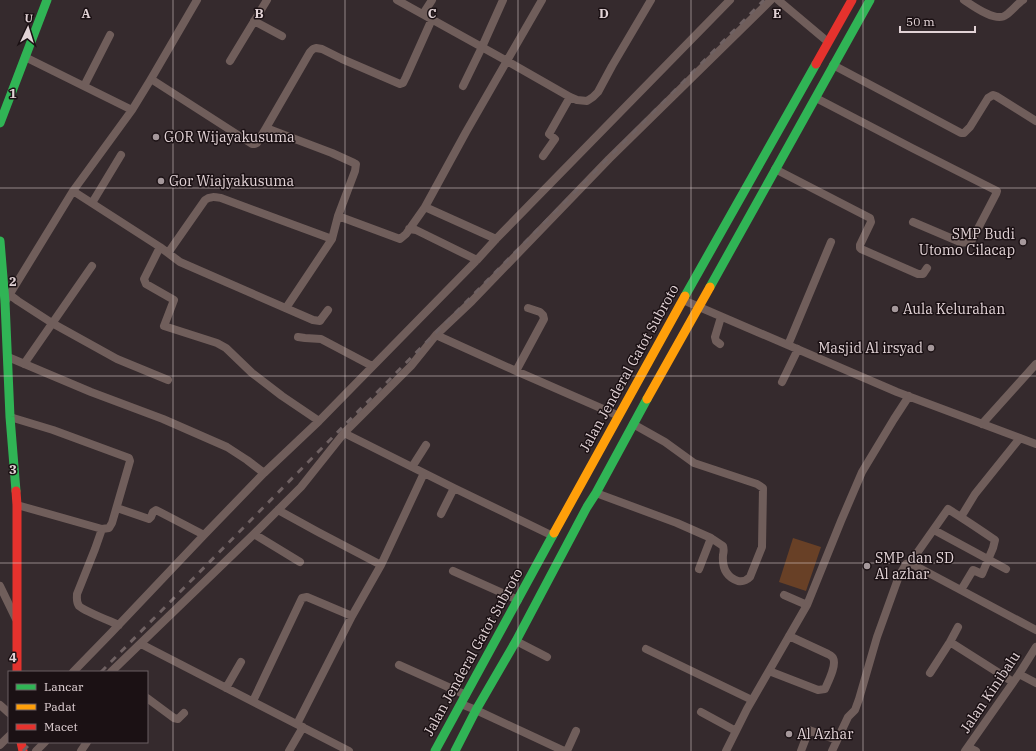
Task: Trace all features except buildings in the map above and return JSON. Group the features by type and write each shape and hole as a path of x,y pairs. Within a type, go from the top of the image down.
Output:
{"main road":[{"path":"0,123 47,0"},
{"name":"Jalan Jenderal Gatot Subroto","path":"435,751 683,300 852,0"},
{"path":"455,751 476,710 516,641 587,507 870,0"},
{"path":"0,241 8,298 7,343 10,417 17,505 17,671"}],"street":[{"path":"168,380 122,361 52,323 18,301 8,298 73,191 132,110 197,0"},
{"path":"230,61 267,0"},
{"path":"397,0 507,60 570,97 587,101 598,92 651,0"},
{"path":"423,14 432,0"},
{"path":"463,86 503,0"},
{"path":"338,216 400,238 406,234 425,207 542,0"},
{"path":"74,671 264,473 319,421 478,260 496,239 730,0"},
{"path":"112,671 278,510 301,486 344,434 410,366 436,335 472,301 609,159 771,0"},
{"path":"778,0 828,42"},
{"path":"964,0 988,14 1000,18 1005,16 1023,0"},
{"path":"151,79 252,144 255,144 258,143 313,49 322,49 400,84 406,77 432,19"},
{"path":"254,21 282,36"},
{"path":"84,86 110,35"},
{"path":"26,57 132,110"},
{"path":"833,65 961,133 964,133 970,127 988,98 993,96 996,96 1036,121"},
{"path":"543,156 555,139 549,134 570,97"},
{"path":"816,98 997,191 972,240 969,242 960,242 913,222"},
{"path":"266,128 332,153 356,164 355,171 338,216 332,239 286,308"},
{"path":"92,203 121,154"},
{"path":"775,169 870,218 871,222 860,245 861,249 918,274 923,274 927,268"},
{"path":"73,191 160,247 180,262 313,320 320,321 328,310"},
{"path":"168,253 205,200 209,197 221,198 332,239"},
{"path":"425,207 496,239"},
{"path":"409,229 416,230 478,260"},
{"path":"788,345 831,242"},
{"path":"160,247 144,279 146,284 174,300 164,326 217,343 226,348 252,373 282,396 319,421"},
{"path":"24,364 92,266"},
{"path":"683,300 909,396 1036,444"},
{"path":"516,371 544,319 540,312 528,308"},
{"path":"720,344 716,341 715,337 721,317"},
{"path":"436,335 619,416"},
{"path":"298,336 321,339 372,366"},
{"path":"0,350 7,343"},
{"path":"782,382 798,349"},
{"path":"8,357 91,392 163,419 227,447 264,473"},
{"path":"982,424 1036,364"},
{"path":"726,751 752,700 807,605 862,472 909,396"},
{"path":"10,417 53,430 129,458 130,461 117,508 109,528 102,528 17,505"},
{"path":"596,493 677,523 711,538 723,546 723,560 726,573 735,580 742,582 750,578 762,547 763,488 757,484 694,463 664,442 633,424"},
{"path":"344,434 553,536"},
{"path":"960,517 975,494 1020,438"},
{"path":"412,467 426,444"},
{"path":"289,751 352,616 381,565 424,473"},
{"path":"441,514 454,488"},
{"path":"117,508 149,519 156,510 204,535"},
{"path":"832,751 848,717 855,710 877,637 899,576 906,564 910,563 948,509 995,540 982,574 973,570 961,590"},
{"path":"278,510 381,565"},
{"path":"102,528 77,594 77,602 79,606 119,625"},
{"path":"934,530 1006,569"},
{"path":"254,534 300,562"},
{"path":"699,569 711,538"},
{"path":"910,563 1036,630"},
{"path":"453,571 518,600"},
{"path":"0,586 18,623"},
{"path":"784,595 807,605"},
{"path":"253,701 302,598 307,597 352,616"},
{"path":"930,673 958,627"},
{"path":"769,671 818,690 824,689 831,676 835,663 833,658 828,654 789,636"},
{"path":"516,641 547,657"},
{"path":"950,642 1013,682"},
{"path":"141,644 349,751"},
{"path":"646,648 752,700"},
{"name":"Jalan Kinibalu","path":"967,749 1035,651"},
{"path":"226,688 241,662"},
{"path":"398,665 466,695"},
{"path":"1019,674 1036,683"},
{"path":"148,699 174,718 178,719 184,713"},
{"path":"461,704 565,751 576,730"},
{"path":"0,705 8,712"},
{"path":"701,712 736,731"},
{"path":"800,751 809,730 837,740"},
{"path":"0,745 8,737"},
{"path":"36,751 44,743"},
{"path":"967,749 976,751"}],"shaded area":[{"path":"793,538 821,547 806,591 779,582"}],"railway":[{"path":"102,671 764,0"},
{"path":"23,751 31,743"}],"traffic: fast":[{"path":"0,123 47,0"},
{"path":"710,287 870,0"},
{"path":"685,296 816,64"},
{"path":"0,241 5,302 10,417 16,491"},
{"path":"455,751 647,399"},
{"path":"435,751 554,533"}],"traffic: slow":[{"path":"647,399 710,287"},
{"path":"554,533 685,296"}],"traffic: jam":[{"path":"816,64 852,0"},
{"path":"16,491 17,671"},
{"path":"21,743 23,751"}],"place":[{"name":"GOR Wijayakusuma","path":"156,137"},
{"name":"Gor Wiajyakusuma","path":"161,181"},
{"name":"SMP Budi Utomo Cilacap","path":"1023,242"},
{"name":"Aula Kelurahan","path":"895,309"},
{"name":"Masjid Al irsyad","path":"931,348"},
{"name":"SMP dan SD Al azhar","path":"867,566"},
{"name":"Al Azhar","path":"789,734"}]}
